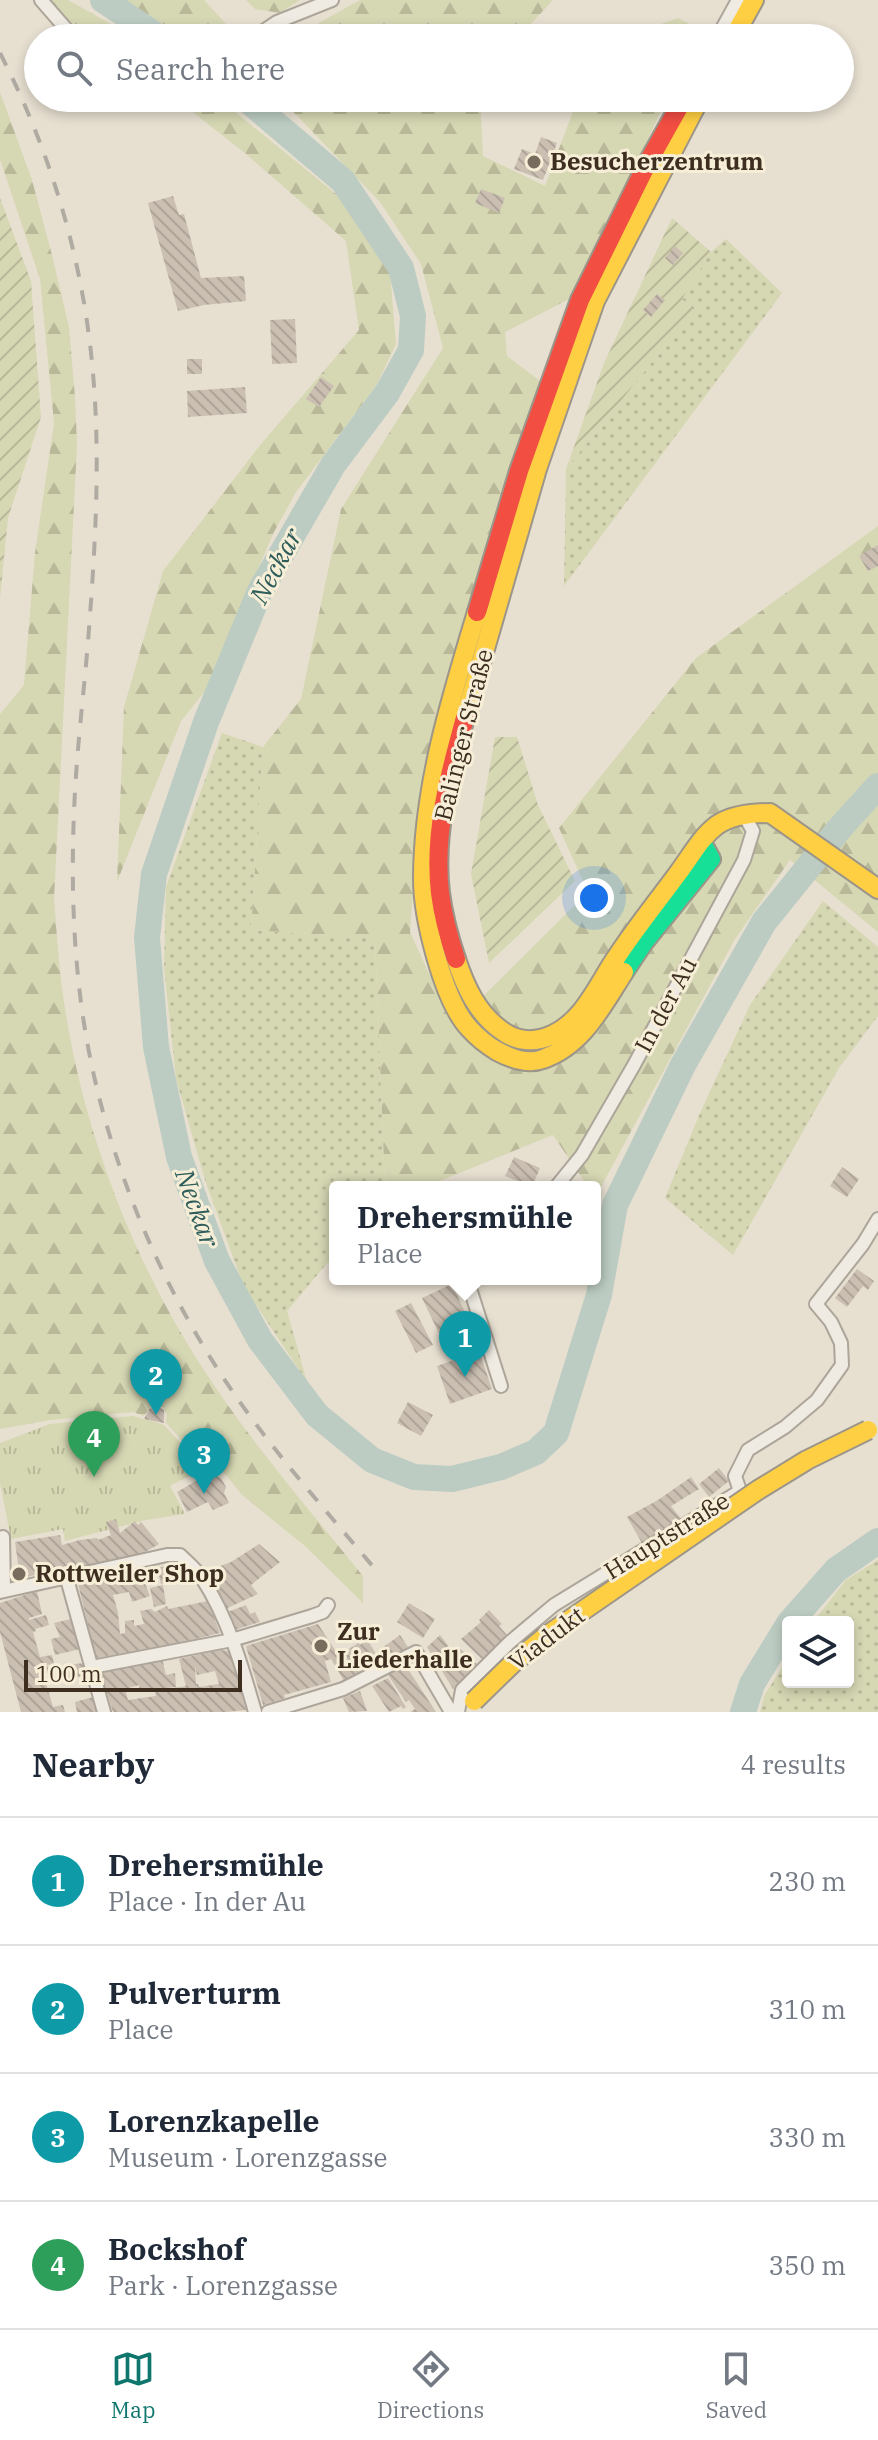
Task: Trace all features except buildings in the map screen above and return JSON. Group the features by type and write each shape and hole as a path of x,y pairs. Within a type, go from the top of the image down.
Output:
{"main road":[{"path":"741,24 754,0"},
{"path":"676,112 580,300 519,471 461,666 429,796 423,881 433,945 450,996 467,1027 486,1044 511,1059 540,1061 583,1034 644,942 711,859 701,841"},
{"name":"Balinger Straße","path":"693,112 590,314 537,469 443,800 439,888 461,976 473,1002 494,1028 506,1036 525,1041 554,1034 572,1021 595,992 618,954 701,841 719,824 744,815"},
{"path":"744,815 770,813 878,889"},
{"name":"Viadukt","path":"469,1707 512,1664 546,1636 758,1490 807,1460 873,1428"}],"street":[{"path":"41,0 62,24"},
{"path":"274,24 332,0"},
{"path":"725,24 738,0"},
{"name":"In der Au","path":"561,1181 582,1155 627,1078 744,860 753,831 744,815"},
{"name":"Hauptstraße","path":"458,1712 462,1690 509,1643 554,1605 740,1491 735,1476 748,1450 785,1427 817,1400 842,1365 841,1343 831,1322 816,1304 863,1244 878,1219"},
{"path":"469,1285 501,1386"},
{"path":"3,1537 2,1592 167,1555 180,1555 201,1576 232,1640 255,1712"},
{"path":"67,1579 104,1712"},
{"path":"92,1667 232,1640 323,1612 328,1605"},
{"path":"268,1712 343,1689 416,1652 451,1712"}],"green space":[{"path":"49,0 68,0 111,24 69,24"},
{"path":"125,0 204,0 226,24 154,24 141,19"},
{"path":"246,0 300,0 280,13 255,9"},
{"path":"360,0 553,0 531,24 317,24"},
{"path":"678,18 689,24 661,24"},
{"path":"0,92 32,180 52,255 69,327 75,397 77,445 54,899 58,954 73,1055 114,1193 175,1323 238,1419 363,1576 363,1603 305,1546 242,1495 222,1470 206,1472 166,1423 167,1415 163,1407 151,1406 144,1416 133,1412 51,1420 0,1429 0,714 24,685 35,553 54,423 40,279 0,159"},
{"path":"193,112 235,112 341,198 390,272 396,344 376,386 296,492 274,532 205,691 181,721 117,882 124,707 163,571 261,444 359,330 346,241"},
{"path":"293,112 481,112 483,156 545,186 573,112 660,112 575,296 505,332 507,356 540,381 506,490 420,799 410,932 453,1026 588,892 559,828 696,658 878,526 878,932 790,860 735,939 601,1187 601,1181 584,1181 553,1135 440,1181 385,1181 375,938 251,930 263,747 301,699 341,509 443,348 421,264 380,202"},
{"path":"0,198 31,281 41,417 8,518 0,599"},
{"path":"672,218 711,252 682,299 694,310 566,469 604,363"},
{"path":"726,239 782,293 564,586 566,469 693,311 681,299 711,252"},
{"path":"222,733 263,747 251,930 375,938 385,1181 329,1181 329,1261 287,1311 307,1382 243,1285 205,1180 176,1079 164,968 166,887"},
{"path":"495,737 517,737 538,805 575,881 489,963 471,874"},
{"path":"823,901 878,947 878,1016 839,1068 733,1255 665,1198 750,1005"},
{"path":"133,1416 164,1425 201,1470 170,1486 185,1514 146,1520 65,1541 63,1529 11,1539 0,1483 0,1443 50,1424"},
{"path":"878,1560 878,1712 760,1712 764,1696 782,1668 782,1688 854,1688 854,1616 818,1616 846,1580"}],"waterway":[{"name":"Neckar","path":"103,0 139,24"},
{"name":"Neckar","path":"262,112 343,181 401,268 413,316 411,350 387,393 333,465 260,591 206,722 154,874 147,938 156,1047 179,1157 217,1261 260,1340 317,1415 372,1460 414,1477 452,1479 501,1467 536,1452 556,1433 601,1285"},
{"name":"Neckar","path":"601,1284 615,1205 683,1065 764,922 878,786"},
{"name":"Neckar","path":"795,1616 836,1570 878,1541"},
{"name":"Neckar","path":"743,1712 752,1684 782,1635"}],"railway":[{"path":"0,53 24,104"},
{"path":"28,112 51,173 75,257 94,386 96,508 75,791 73,901 82,1010 103,1113 137,1213 158,1262 208,1355 270,1442 375,1569"}],"traffic: fast":[{"path":"624,972 644,942 711,859 701,841"}],"traffic: slow":[{"path":"741,24 754,0"},
{"path":"465,718 537,469 595,301 693,112"},
{"path":"477,612 440,744 424,845 424,895 443,979 460,1015 479,1038 502,1054 537,1061 557,1053 580,1034 624,972"},
{"path":"456,959 473,998 485,1016 501,1030 526,1040 552,1035 580,1013 630,938 706,835 717,825 742,815 770,813 878,889"},
{"path":"474,1701 546,1636 758,1490 807,1460 868,1430"}],"traffic: jam":[{"path":"477,612 519,471 580,300 676,112"},
{"path":"456,959 446,927 438,871 448,783 465,718"}],"place":[{"name":"Besucherzentrum","path":"534,162"},
{"name":"Drehersmühle","path":"465,1377"},
{"name":"Pulverturm","path":"156,1415"},
{"name":"Bockshof","path":"94,1477"},
{"name":"Lorenzkapelle","path":"204,1494"},
{"name":"Rottweiler Shop","path":"19,1574"},
{"name":"Zur Liederhalle","path":"321,1646"}]}
